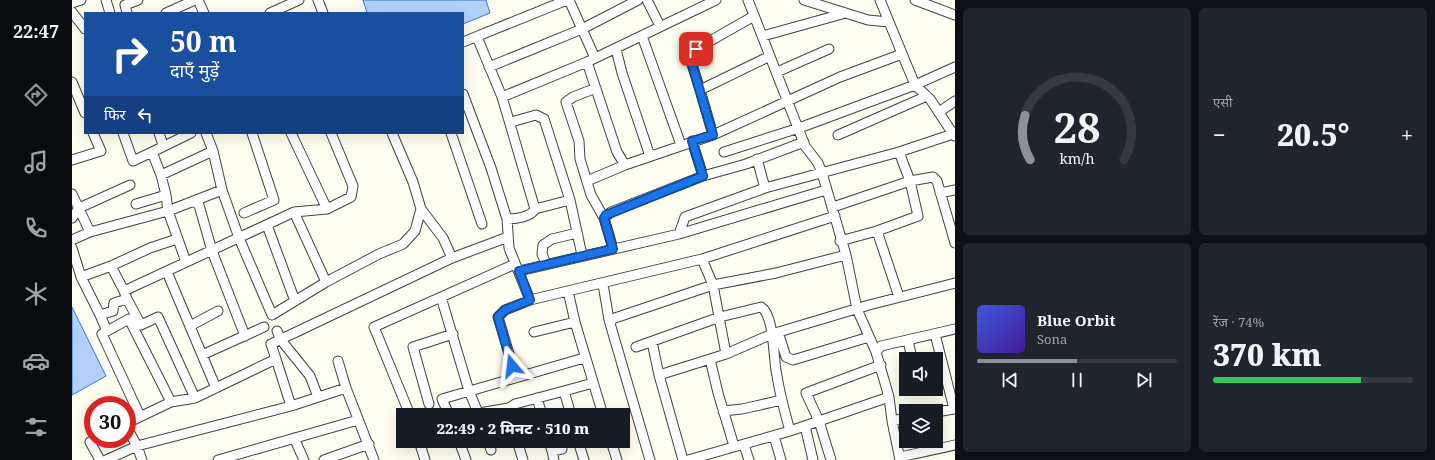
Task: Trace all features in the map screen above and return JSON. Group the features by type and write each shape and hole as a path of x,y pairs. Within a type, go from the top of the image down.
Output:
{"street":[{"path":"72,3 81,0"},
{"path":"106,0 110,12"},
{"path":"127,12 125,5 138,0"},
{"path":"178,11 197,0 203,12"},
{"path":"272,12 300,0"},
{"path":"318,0 323,12"},
{"path":"464,42 568,0 582,29 591,60 596,88 617,152 625,165"},
{"path":"489,67 582,29 638,0"},
{"path":"647,0 660,26"},
{"path":"502,96 616,49 660,26 716,0"},
{"path":"748,0 777,72 786,100 804,142 822,173 834,212 840,241 846,255 857,308 881,365 889,397 892,421 900,459 955,445"},
{"path":"804,0 842,14 868,20 889,22"},
{"path":"679,234 685,217 765,188 899,152 954,134 927,96 915,86 880,0"},
{"path":"915,0 955,15"},
{"path":"72,12 84,28"},
{"path":"763,36 842,14"},
{"path":"713,135 691,61 691,56 696,49 754,16"},
{"path":"642,36 681,145"},
{"path":"477,37 502,96 511,122 535,209"},
{"path":"616,49 622,73 650,156"},
{"path":"777,72 829,49"},
{"path":"588,181 625,165 713,135 786,100 840,77 902,54"},
{"path":"700,90 770,56"},
{"path":"724,152 798,128 915,86 955,67"},
{"path":"72,82 84,111"},
{"path":"596,88 573,97 566,102 579,141 580,159 597,208 604,218 613,249"},
{"path":"838,135 927,96"},
{"path":"464,97 491,168 507,219 509,248 530,300"},
{"path":"939,112 955,101"},
{"path":"511,122 536,115 544,119 570,200 582,255"},
{"path":"72,160 101,151 93,134"},
{"path":"123,134 133,161 163,145 189,134"},
{"path":"159,134 163,145"},
{"path":"206,134 213,151 222,190 239,238 272,315 326,282 379,254 403,244 415,231 421,209"},
{"path":"244,213 274,200 252,134"},
{"path":"291,134 327,209"},
{"path":"100,315 113,311 114,303 125,295 186,262 294,212 327,209 351,197 353,186 331,134"},
{"path":"392,134 413,182 421,209 443,238 452,258"},
{"path":"451,134 482,224"},
{"path":"692,141 703,176"},
{"path":"604,218 611,212 703,176 804,142"},
{"path":"161,175 213,151"},
{"path":"152,152 161,175 168,211 186,262"},
{"path":"840,241 876,231 918,216 910,181 899,152"},
{"path":"757,159 765,188"},
{"path":"516,377 498,317 505,310 530,300 603,284 702,259 834,212 910,181 933,177 937,181 955,244"},
{"path":"72,218 79,208 130,185"},
{"path":"72,240 90,232 168,211 222,190"},
{"path":"407,408 374,326 441,297 517,268 546,264 679,234 826,190"},
{"path":"940,194 955,190"},
{"path":"72,194 90,232"},
{"path":"136,204 166,195"},
{"path":"507,219 525,216 534,212 535,209 570,200"},
{"path":"193,201 198,205 212,251 245,336"},
{"path":"294,212 326,282"},
{"path":"267,225 295,301"},
{"path":"876,231 899,297"},
{"path":"546,264 542,254 543,245 552,239 576,232"},
{"path":"291,406 271,344 279,335 452,258 508,237"},
{"path":"81,277 111,266 150,248 177,239"},
{"path":"72,248 81,277 107,331"},
{"path":"608,320 713,285 776,273 846,255"},
{"path":"702,259 713,285 726,354"},
{"path":"111,266 141,325 158,317 195,398"},
{"path":"167,272 216,388"},
{"path":"659,375 726,354 775,333 857,308 955,283"},
{"path":"603,284 608,320 650,460"},
{"path":"568,291 584,358 601,408"},
{"path":"441,297 453,334 468,391 476,408"},
{"path":"636,346 652,342 720,317 761,307 767,313 786,358 793,360 869,337"},
{"path":"190,326 218,311"},
{"path":"140,416 102,334 129,320 171,402"},
{"path":"534,332 575,322"},
{"path":"202,355 264,327"},
{"path":"876,352 881,346 955,329"},
{"path":"775,333 776,374 790,431"},
{"path":"430,404 413,347 453,334"},
{"path":"935,334 954,409 943,411"},
{"path":"279,335 310,376 318,397"},
{"path":"908,340 911,352"},
{"path":"652,342 659,375 688,460 712,457 734,446 744,445 790,431 889,397"},
{"path":"446,408 442,399 584,358"},
{"path":"136,418 171,402 195,398 276,359"},
{"path":"710,359 723,411 734,446"},
{"path":"338,361 346,388 374,460"},
{"path":"831,460 819,421 806,393 881,365"},
{"path":"512,408 515,404 592,383"},
{"path":"106,460 137,446 291,406 346,388"},
{"path":"564,391 569,408"},
{"path":"537,398 540,408"},
{"path":"723,411 742,409 782,400"},
{"path":"218,460 358,420"},
{"path":"892,421 899,420"},
{"path":"805,426 814,460"},
{"path":"774,436 781,460"},
{"path":"294,438 304,460"},
{"path":"324,460 369,444"},
{"path":"744,445 749,460"},
{"path":"137,446 142,460"},
{"path":"93,448 100,460"},
{"path":"421,448 425,460"},
{"path":"462,448 466,460"},
{"path":"519,448 523,460"},
{"path":"580,448 584,460"},
{"path":"613,448 617,460"},
{"path":"553,456 562,449"}],"water":[{"path":"363,0 486,0 490,13 464,24 464,12 367,12"},
{"path":"72,307 106,376 72,395"}],"route":[{"path":"512,366 498,317 505,310 530,300 519,271 582,255 613,249 605,224 604,218 606,215 703,176 692,141 713,135 691,61 691,56 696,49"}]}
